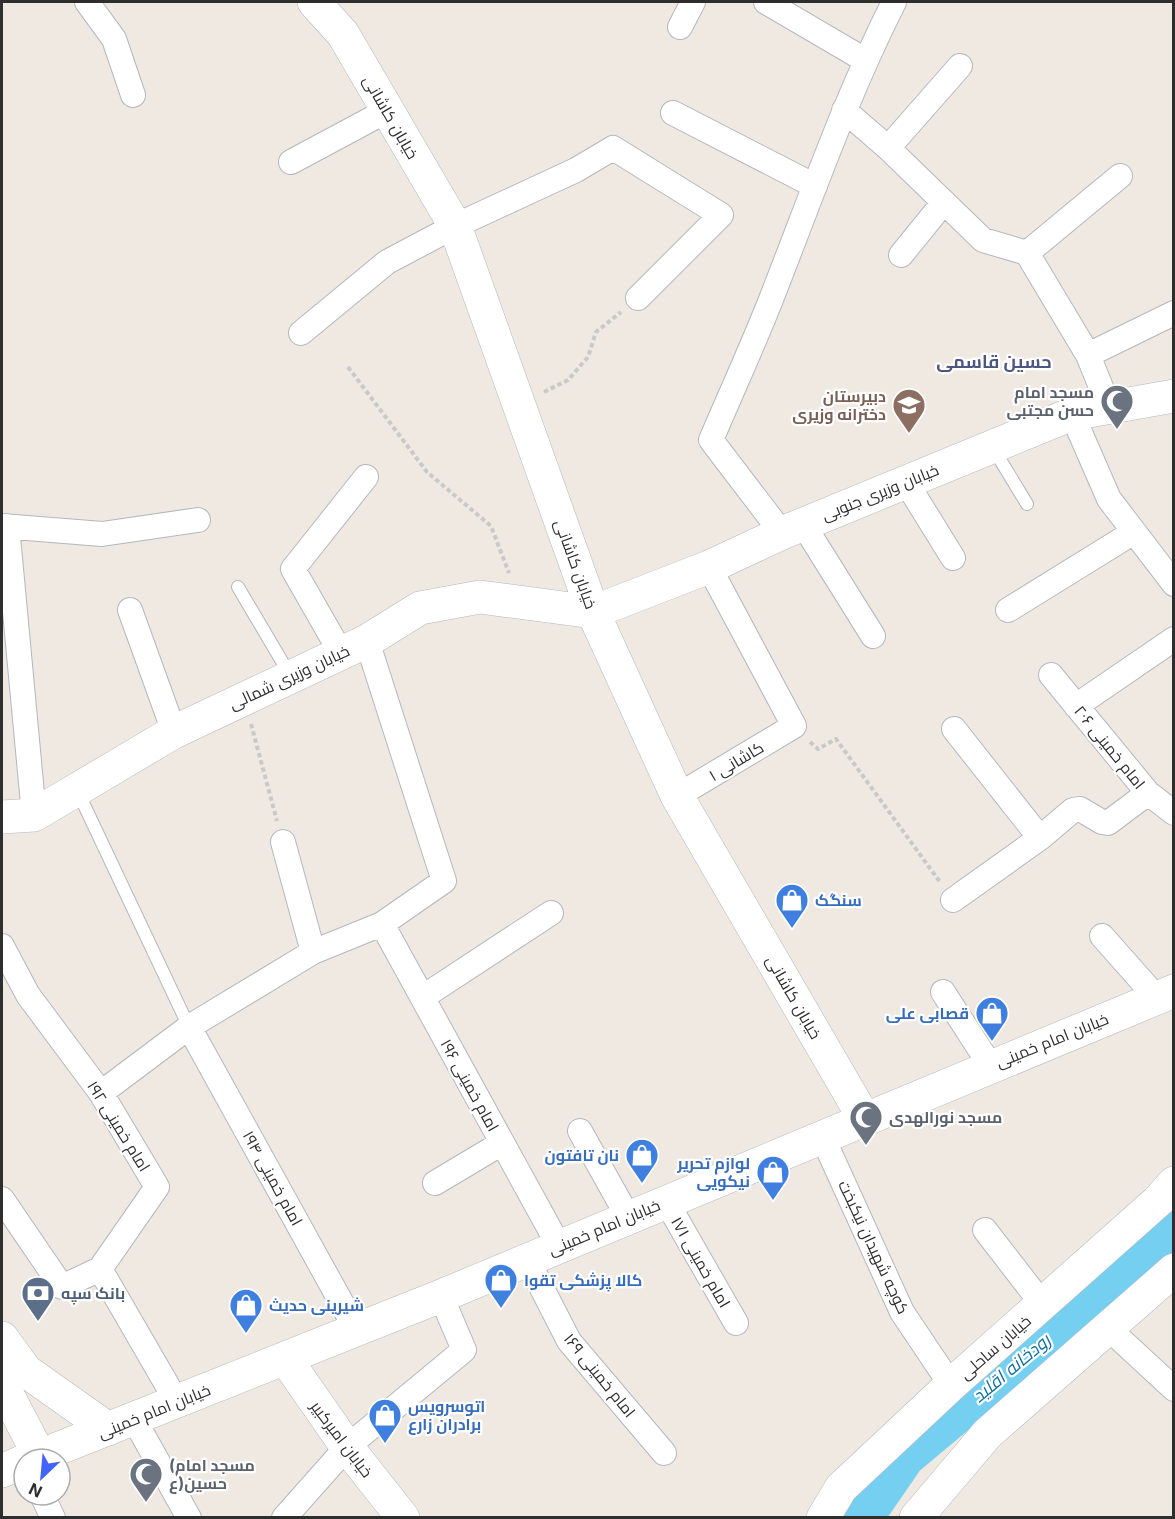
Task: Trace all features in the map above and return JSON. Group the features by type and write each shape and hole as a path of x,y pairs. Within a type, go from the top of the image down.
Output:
{"street":[{"path":"87,2 114,39 133,94"},
{"name":"خیابان کاشانی","path":"314,2 343,34 455,226 593,612 677,796 864,1118"},
{"path":"680,27 693,2"},
{"path":"766,2 865,60"},
{"path":"873,636 792,528 711,440 776,288 844,110 865,60 894,2"},
{"path":"888,148 960,66"},
{"path":"291,162 387,110"},
{"path":"844,110 888,148 983,240 1027,253 1088,355 1109,407"},
{"path":"673,113 815,186"},
{"path":"301,333 387,262 455,226 576,170 613,148 721,215 638,298"},
{"path":"1027,253 1120,176"},
{"path":"901,255 944,202"},
{"path":"1088,355 1173,313"},
{"name":"خیابان وزیری جنوبی","path":"593,612 709,567 792,528 1071,414 1173,396"},
{"path":"1071,414 1108,499 1173,584"},
{"path":"101,1093 189,1027 313,952 382,924 444,881 354,647 293,569 366,477"},
{"path":"906,482 953,558"},
{"path":"34,814 4,526 102,534 198,520"},
{"path":"1008,610 1134,532"},
{"path":"709,567 794,726"},
{"name":"خیابان وزیری شمالی","path":"2,817 34,814 174,732 354,647 420,608 480,597 593,612"},
{"path":"130,610 174,732"},
{"path":"1076,706 1173,639"},
{"name":"امام خمینی ۲۰۶","path":"1051,675 1148,793 1173,813"},
{"name":"کاشانی ۱","path":"677,796 794,726"},
{"path":"954,729 1040,838"},
{"path":"953,900 1040,838 1073,810 1080,809 1108,823 1148,793"},
{"path":"283,842 313,952"},
{"path":"423,998 551,914"},
{"name":"امام خمینی ۱۹۶","path":"382,924 559,1246"},
{"path":"1102,936 1165,994"},
{"name":"امام خمینی ۱۹۲","path":"2,946 28,995 101,1093 157,1187 100,1269"},
{"path":"943,992 990,1065"},
{"name":"خیابان امام خمینی","path":"63,1447 441,1296 990,1065 1165,994"},
{"name":"امام خمینی ۱۹۴","path":"189,1027 356,1329"},
{"path":"580,1131 628,1217"},
{"name":"کوچه شهیدان نیکبخت","path":"822,1136 902,1312 951,1386"},
{"path":"435,1183 502,1143"},
{"name":"خیابان ساحلی","path":"823,1518 841,1488 1158,1201 1173,1183"},
{"path":"2,1199 62,1287 100,1269 177,1402"},
{"name":"امام خمینی ۱۷۱","path":"666,1201 736,1323"},
{"path":"985,1230 1043,1305"},
{"name":"امام خمینی ۱۶۹","path":"527,1259 569,1341 664,1454"},
{"path":"916,1518 987,1434 1173,1270"},
{"path":"284,1518 347,1447 464,1350 441,1296"},
{"path":"1108,1328 1173,1389"},
{"path":"2,1338 10,1381 29,1447"},
{"name":"خیابان امیرکبیر","path":"285,1358 347,1447 403,1518"},
{"path":"10,1381 121,1424 189,1518"}],"lane":[{"path":"992,447 1027,504"},
{"path":"238,587 291,676"},
{"path":"76,788 189,1027"}],"path":[{"path":"539,395 568,380 588,357 596,332 638,298"},
{"path":"348,367 427,472 491,526 520,602"},
{"path":"244,698 283,842"},
{"path":"794,726 818,749 836,739 953,900"}],"waterway":[{"name":"رودخانه اقلید","path":"863,1518 905,1457 1174,1232"}],"place":[{"name":"مسجد امام حسن مجتبی","path":"1117,430"},
{"name":"دبیرستان دخترانه وزیری","path":"909,434"},
{"name":"سنگک","path":"792,929"},
{"name":"قصابی علی","path":"992,1042"},
{"name":"مسجد نورالهدی","path":"866,1146"},
{"name":"نان تافتون","path":"642,1184"},
{"name":"لوازم تحریر نیکویی","path":"773,1201"},
{"name":"کالا پزشکی تقوا","path":"501,1309"},
{"name":"بانک سپه","path":"38,1322"},
{"name":"شیرینی حدیث","path":"246,1334"},
{"name":"اتوسرویس برادران زارع","path":"385,1444"},
{"name":"(مسجد امام حسین(ع","path":"146,1503"}],"district":[{"name":"حسین قاسمی","path":"994,361"}]}
